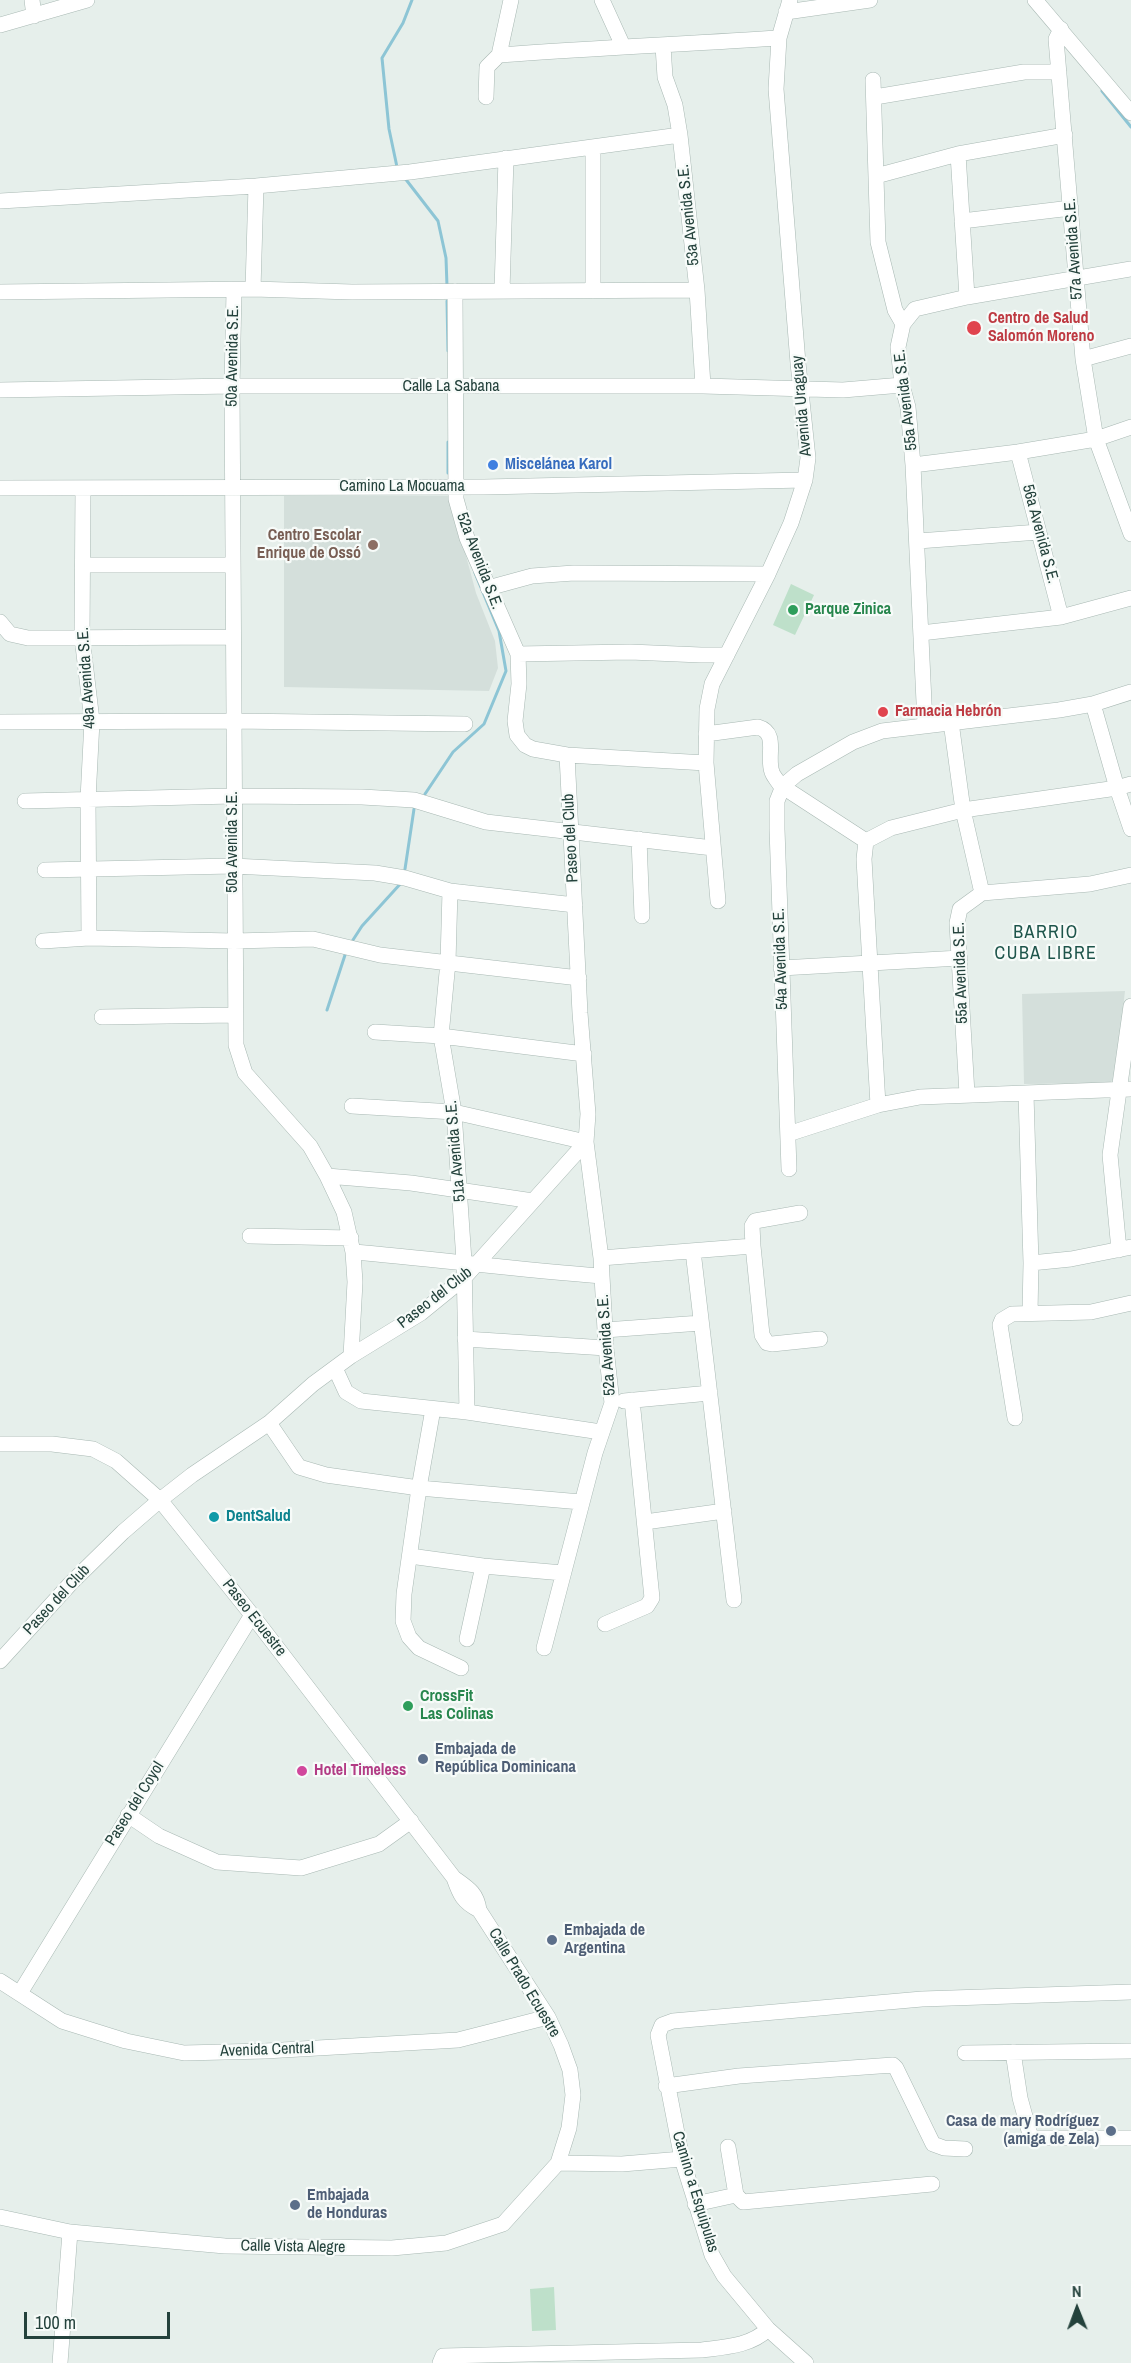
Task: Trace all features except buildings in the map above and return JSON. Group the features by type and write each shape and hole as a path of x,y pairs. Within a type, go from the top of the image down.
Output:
{"street":[{"path":"32,0 34,16"},
{"path":"0,25 72,2 87,0"},
{"path":"486,97 487,67 499,55 510,0"},
{"path":"602,0 623,46"},
{"path":"788,6 870,0"},
{"path":"1035,0 1131,113"},
{"name":"Avenida Uraguay","path":"718,901 706,763 707,709 712,684 768,574 791,523 805,480 808,458 776,89 779,38 788,6"},
{"name":"57a Avenida S.E.","path":"1061,29 1056,39 1083,359 1096,439 1126,505 1131,534"},
{"path":"499,55 779,38"},
{"name":"53a Avenida S.E.","path":"663,46 665,77 675,105 680,135 697,290 703,386"},
{"path":"875,97 1024,72 1059,72"},
{"name":"55a Avenida S.E.","path":"873,80 878,242 895,310 903,324 898,347 902,385 908,407 913,465 925,724"},
{"path":"0,201 256,186 381,175 680,135"},
{"path":"876,176 958,154 1065,135"},
{"path":"593,147 593,291"},
{"path":"958,154 967,297"},
{"path":"502,291 506,158"},
{"name":"50a Avenida S.E.","path":"253,290 256,186"},
{"path":"962,221 1071,208"},
{"path":"903,324 915,309 967,297 1131,269"},
{"path":"0,292 697,290"},
{"name":"50a Avenida S.E.","path":"234,291 232,565 236,1045 245,1073 310,1146 344,1212 352,1245 355,1282 351,1356"},
{"name":"52a Avenida S.E.","path":"455,291 456,499 467,538 518,654 519,684 514,721 517,735 525,745 534,749 567,755"},
{"path":"1083,359 1131,346"},
{"name":"Calle La Sabana","path":"0,390 232,386 703,386 843,390 902,385"},
{"path":"913,465 1018,452 1096,439 1131,427"},
{"name":"56a Avenida S.E.","path":"1018,452 1061,617"},
{"name":"Camino La Mocuama","path":"0,488 455,487 805,480"},
{"name":"49a Avenida S.E.","path":"83,488 82,637 92,721 87,869 89,938"},
{"path":"918,541 1039,532"},
{"path":"83,565 232,565"},
{"path":"488,588 532,576 574,573 768,574"},
{"path":"921,633 1061,617 1131,597"},
{"path":"0,622 10,634 28,638 233,637"},
{"path":"518,654 630,652 701,656 727,654"},
{"path":"783,786 797,774 853,742 882,731 1093,704 1131,692"},
{"path":"1093,704 1124,786 1131,830"},
{"path":"0,723 233,721 465,724"},
{"path":"951,722 963,810 982,893 1090,884 1131,875"},
{"path":"706,734 758,727 765,729 770,735 771,771 783,786 866,841"},
{"path":"567,755 706,763"},
{"name":"Paseo del Club","path":"471,1263 533,1201 586,1142 588,1114 567,755"},
{"name":"54a Avenida S.E.","path":"783,786 777,801 777,829 789,1169"},
{"path":"866,841 891,828 963,810 1124,786"},
{"path":"25,801 233,796 414,800 486,822 572,830 713,848"},
{"path":"639,839 642,916"},
{"path":"866,841 864,859 878,1105"},
{"path":"45,870 233,866 375,873 405,878 450,891 574,905"},
{"name":"51a Avenida S.E.","path":"450,891 448,962 441,1036 454,1112 459,1190 471,1263 464,1278 467,1412"},
{"name":"55a Avenida S.E.","path":"967,1094 957,923 960,909 982,893"},
{"path":"43,940 89,938 234,941 314,939 380,955 579,978"},
{"path":"781,968 960,958"},
{"path":"1031,1263 1071,1259 1125,1248 1110,1155 1125,1089 1131,1006"},
{"path":"102,1017 234,1015"},
{"path":"375,1032 441,1036 584,1054"},
{"path":"788,1134 878,1105 920,1097 1125,1089"},
{"path":"1026,1094 1031,1263 1030,1313"},
{"path":"352,1106 454,1112 586,1142"},
{"name":"52a Avenida S.E.","path":"544,1648 601,1432 612,1402 606,1348 601,1258 586,1142"},
{"path":"327,1176 411,1183 533,1201"},
{"path":"800,1213 755,1221 752,1226 762,1335 767,1343 772,1344 820,1339"},
{"path":"250,1236 352,1245 509,1269 602,1276"},
{"path":"601,1258 753,1246"},
{"path":"693,1251 734,1600"},
{"name":"Paseo del Club","path":"0,1661 71,1583 123,1532 160,1500 192,1475 269,1423 313,1384 351,1356 421,1313 464,1278"},
{"path":"1015,1418 1000,1325 1002,1320 1012,1314 1091,1312 1131,1303"},
{"path":"605,1330 701,1323"},
{"path":"465,1339 606,1348"},
{"path":"335,1368 346,1392 361,1401 467,1412 601,1432"},
{"path":"612,1402 710,1393"},
{"path":"605,1624 647,1606 652,1598 632,1400"},
{"path":"434,1409 419,1488 404,1594 403,1621 409,1637 419,1648 461,1668"},
{"path":"269,1423 299,1467 326,1474 419,1488 582,1502"},
{"name":"Paseo Ecuestre","path":"0,1444 62,1444 93,1449 116,1461 160,1500 252,1615 454,1878"},
{"path":"645,1522 724,1511"},
{"path":"410,1556 483,1566 563,1573"},
{"path":"467,1639 483,1566"},
{"name":"Paseo del Coyol","path":"20,1994 252,1615"},
{"path":"128,1815 159,1836 217,1862 301,1868 379,1844 411,1821"},
{"name":"Calle Prado Ecuestre","path":"454,1878 473,1891 478,1899 479,1910 548,2017 570,2070 573,2095 569,2128 558,2163"},
{"name":"Avenida Central","path":"0,1981 62,2021 126,2042 184,2053 265,2051 458,2040 548,2017"},
{"name":"Camino a Esquipulas","path":"806,2363 768,2329 734,2289 716,2262 682,2159 657,2035 662,2025 673,2021 922,1999 1131,1992"},
{"path":"965,2053 1131,2051"},
{"path":"1013,2052 1020,2098 1031,2138 1131,2138"},
{"path":"666,2086 739,2076 893,2065 933,2144 944,2148 965,2149"},
{"path":"728,2147 736,2195 738,2199 748,2203 932,2184"},
{"path":"558,2163 622,2164 682,2159"},
{"name":"Calle Vista Alegre","path":"0,2217 70,2232 225,2246 392,2248 446,2243 503,2224 558,2163"},
{"path":"695,2204 736,2195"},
{"path":"60,2363 70,2232"},
{"path":"440,2361 443,2355 702,2350 734,2346 761,2336 768,2329"}],"shaded area":[{"name":"Centro Escolar Enrique de Ossó","path":"284,496 450,496 476,593 495,641 498,668 489,691 284,687"},
{"path":"1125,991 1115,1078 1109,1083 1024,1084 1022,994"}],"green space":[{"name":"Parque Zinica","path":"791,584 814,595 795,635 773,625"},
{"path":"554,2287 556,2330 532,2331 530,2289"}],"waterway":[{"path":"397,167 389,129 382,58 403,23 412,0"},
{"path":"1102,91 1131,127"},
{"path":"404,177 438,221 446,258 447,286"},
{"path":"447,301 448,351"},
{"path":"448,442 448,473"},
{"path":"425,794 453,752 484,724 506,671 499,631 475,573"},
{"path":"405,869 414,809"},
{"path":"351,943 362,926 402,882"},
{"path":"327,1010 346,952"}],"place":[{"name":"Centro de Salud Salomón Moreno","path":"974,328"},
{"name":"Miscelánea Karol","path":"493,465"},
{"name":"Centro Escolar Enrique de Ossó","path":"373,545"},
{"name":"Parque Zinica","path":"793,610"},
{"name":"Farmacia Hebrón","path":"883,712"},
{"name":"DentSalud","path":"214,1517"},
{"name":"CrossFit Las Colinas","path":"408,1706"},
{"name":"Embajada de República Dominicana","path":"423,1759"},
{"name":"Hotel Timeless","path":"302,1771"},
{"name":"Embajada de Argentina","path":"552,1940"},
{"name":"Casa de mary Rodríguez (amiga de Zela)","path":"1111,2131"},
{"name":"Embajada de Honduras","path":"295,2205"}],"district":[{"name":"BARRIO CUBA LIBRE","path":"1046,943"}]}
